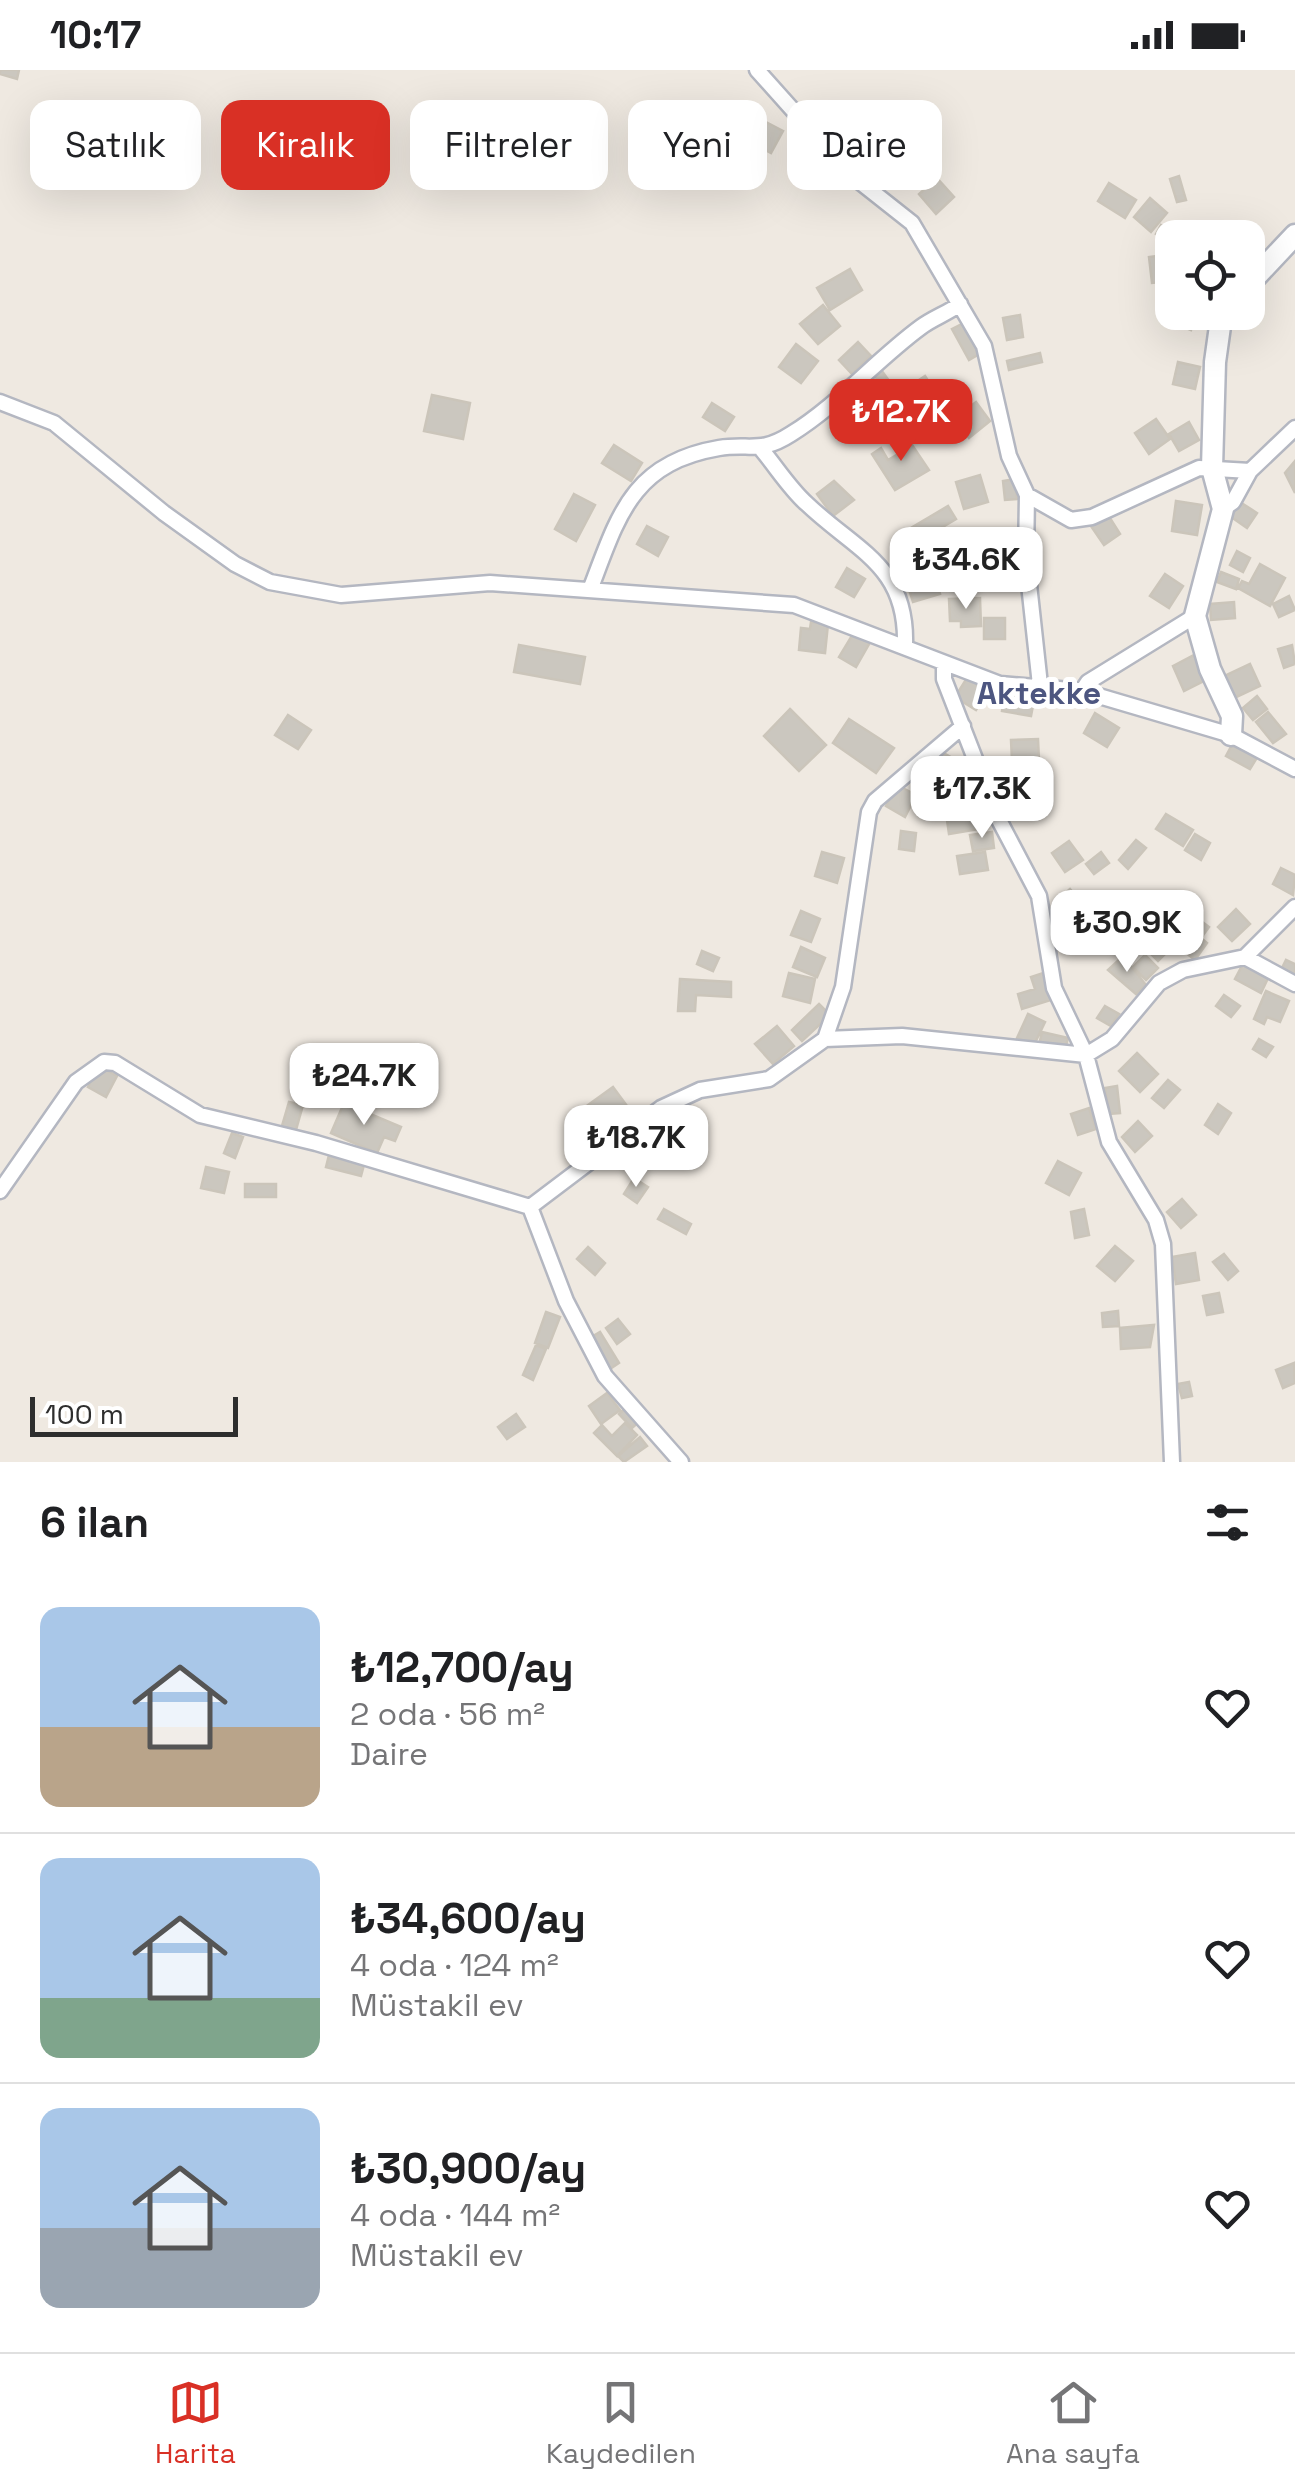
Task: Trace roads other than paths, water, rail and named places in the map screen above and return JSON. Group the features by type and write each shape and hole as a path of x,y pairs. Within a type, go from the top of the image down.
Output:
{"street":[{"path":"757,70 850,174 912,223 984,346 1009,456 1027,495 1026,556 1040,685"},
{"path":"1265,267 1295,235"},
{"path":"590,590 625,502 651,474 687,454 724,447 762,450 793,433 924,324 960,304"},
{"path":"1219,330 1212,468 1223,509 1195,616 1210,668 1232,716 1230,735"},
{"path":"0,402 54,423 164,513 235,564 270,582 341,594 490,583 794,605 905,644 944,664 1000,684 1082,690 1230,735 1295,769"},
{"path":"1223,509 1233,502 1250,471 1295,428"},
{"path":"762,450 806,504 869,554 892,578 906,617 905,644"},
{"path":"1027,495 1071,520 1092,518 1199,468 1250,471"},
{"path":"1082,690 1088,682 1195,616"},
{"path":"944,664 944,678 998,818 1039,896 1054,988 1086,1055 1109,1142 1156,1220 1163,1244 1172,1462"},
{"path":"826,1039 842,987 869,812 875,801 964,726"},
{"path":"530,1207 660,1108 700,1090 769,1079 826,1039 902,1036 1086,1055 1112,1039 1160,982 1183,970 1246,957 1295,906"},
{"path":"1246,957 1295,984"},
{"path":"0,1192 76,1082 104,1062 115,1063 200,1115 316,1143 530,1207"},
{"path":"530,1207 566,1301 605,1376 682,1462"}],"district":[{"name":"Aktekke","path":"1039,693"}]}
